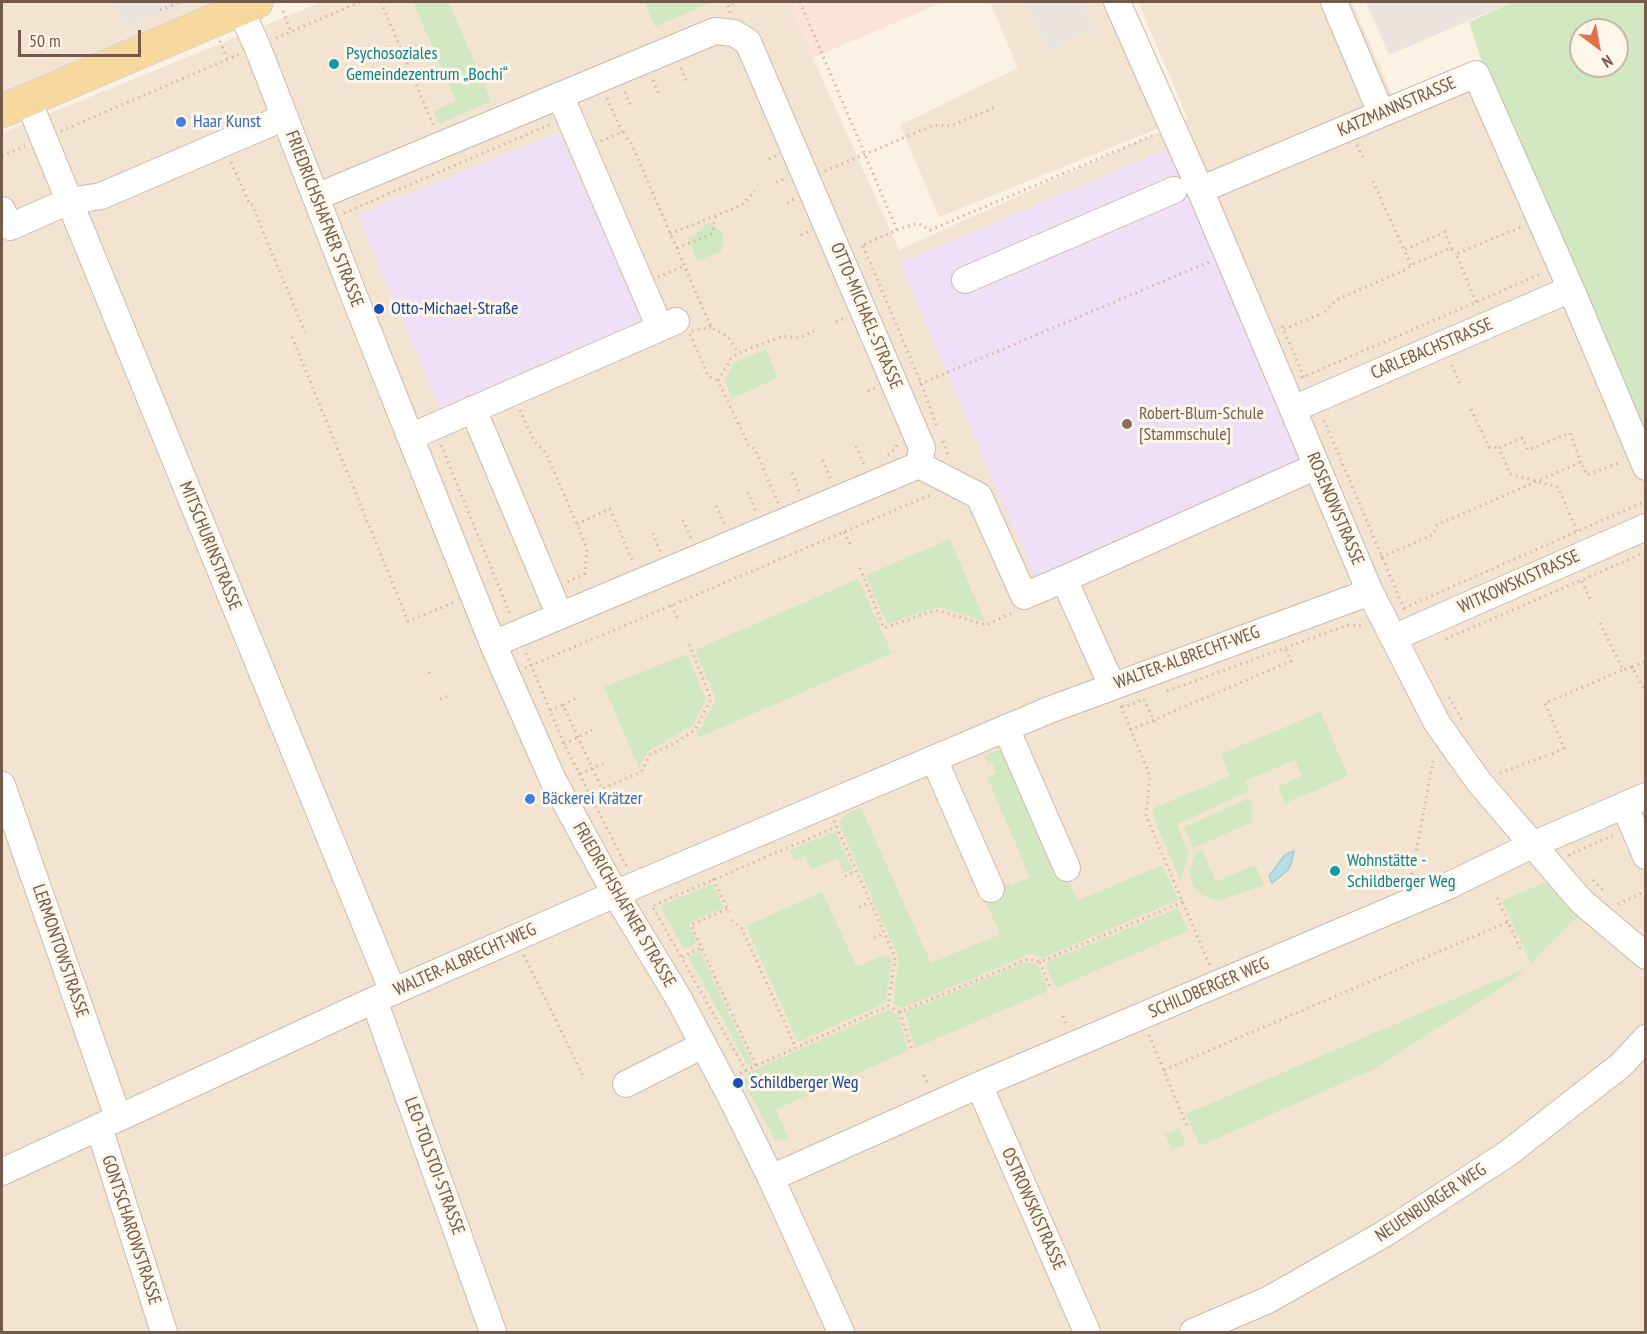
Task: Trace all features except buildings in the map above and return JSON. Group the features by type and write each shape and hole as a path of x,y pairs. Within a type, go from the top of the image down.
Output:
{"main road":[{"path":"15,105 254,6"}],"street":[{"name":"ROSENOWSTRASSE","path":"1117,2 1200,190 1370,592 1437,723 1479,782 1581,901 1646,956"},
{"path":"1334,2 1382,113"},
{"name":"FRIEDRICHSHAFNER STRASSE","path":"254,6 257,46 493,644 553,780 615,893 679,999 722,1081 771,1178 842,1332"},
{"name":"OTTO-MICHAEL-STRASSE","path":"316,197 715,31 734,33 748,42 807,179 851,251 910,388 922,448 919,465"},
{"name":"KATZMANNSTRASSE","path":"1200,190 1476,74 1571,289 1643,461"},
{"path":"410,437 473,408 675,327 642,285 560,95"},
{"name":"MITSCHURINSTRASSE","path":"15,105 44,138 383,996"},
{"path":"2,210 10,227 69,201 101,196 285,117"},
{"path":"965,280 1174,190"},
{"name":"CARLEBACHSTRASSE","path":"1288,398 1571,289"},
{"path":"473,408 560,616"},
{"path":"493,644 919,465 979,496 1024,596 1317,466"},
{"name":"WITKOWSKISTRASSE","path":"1393,638 1646,527"},
{"path":"1064,579 1116,696"},
{"name":"WALTER-ALBRECHT-WEG","path":"2,1172 383,996 615,893 1006,728 1116,696 1370,592"},
{"path":"1006,728 1068,867"},
{"path":"934,759 991,889"},
{"name":"LERMONTOWSTRASSE","path":"2,785 109,1122"},
{"path":"1634,809 1646,856"},
{"name":"SCHILDBERGER WEG","path":"771,1178 979,1085 1448,886 1533,845 1634,809"},
{"name":"LEO-TOLSTOI-STRASSE","path":"383,996 493,1332"},
{"name":"NEUENBURGER WEG","path":"1194,1332 1268,1300 1394,1228 1507,1154 1621,1065 1646,1038"},
{"path":"626,1084 703,1045"},
{"name":"OSTROWSKISTRASSE","path":"979,1085 1087,1332"},
{"name":"GONTSCHAROWSTRASSE","path":"109,1122 164,1332"}],"path":[{"path":"160,10 180,2"},
{"path":"274,39 360,2"},
{"path":"381,2 442,145"},
{"path":"800,2 897,230"},
{"path":"254,6 291,32"},
{"path":"219,38 227,59"},
{"path":"2,156 246,51"},
{"path":"681,68 687,82"},
{"path":"599,79 622,132"},
{"path":"653,80 659,94"},
{"path":"625,92 631,106"},
{"path":"807,179 934,125 950,126 996,107"},
{"path":"507,676 955,484 955,475 910,388 851,251 918,223 930,230 1172,127"},
{"path":"627,138 711,327 729,337 738,354"},
{"path":"223,144 260,224 305,332"},
{"path":"240,183 245,181"},
{"path":"1373,181 1411,265"},
{"path":"670,234 742,205 754,191"},
{"path":"676,248 712,234 716,215"},
{"path":"1456,254 1540,219"},
{"path":"260,224 266,222"},
{"path":"1404,250 1445,232 1476,302"},
{"path":"1283,329 1323,313 1336,300 1451,248"},
{"path":"910,388 1227,255"},
{"path":"275,260 281,258"},
{"path":"642,285 684,266"},
{"path":"1288,398 1476,302 1560,266"},
{"path":"291,299 296,297"},
{"path":"675,327 708,376 718,381 749,446 755,449 778,503"},
{"path":"718,381 731,359 738,354 783,336 799,338 814,331"},
{"path":"292,337 408,621 473,594"},
{"path":"1452,365 1461,387"},
{"path":"306,371 312,369"},
{"path":"322,410 328,407"},
{"path":"1471,409 1489,447 1498,448 1522,438 1528,450 1570,433 1587,475 1643,461"},
{"path":"530,430 534,441 546,453 587,548 585,574 549,589"},
{"path":"337,448 343,446"},
{"path":"856,446 864,465"},
{"path":"1498,448 1510,474 1557,487 1577,531"},
{"path":"823,460 831,480"},
{"path":"1381,557 1433,535 1437,525 1581,462"},
{"path":"792,473 800,493"},
{"path":"748,492 756,512"},
{"path":"1404,608 1646,501"},
{"path":"716,506 724,525"},
{"path":"577,524 610,509 641,582"},
{"path":"365,517 370,515"},
{"path":"683,520 692,539"},
{"path":"844,532 851,546"},
{"path":"653,533 661,552"},
{"path":"380,553 385,551"},
{"path":"1444,640 1646,552"},
{"path":"860,568 884,628 936,610 986,625 1017,611"},
{"path":"1582,581 1591,601"},
{"path":"397,596 402,593"},
{"path":"672,605 678,620"},
{"path":"1600,622 1623,670"},
{"path":"563,705 602,789 642,772 650,755 675,743 694,730 711,699 688,641"},
{"path":"1285,648 1293,665"},
{"path":"1130,730 1264,675 1291,661"},
{"path":"1500,773 1564,748 1545,704 1646,662"},
{"path":"1632,667 1646,693"},
{"path":"440,699 448,696"},
{"path":"1116,696 1150,776 1146,816 1218,984"},
{"path":"550,710 578,697"},
{"path":"1144,699 1154,722"},
{"path":"564,744 592,730"},
{"path":"1411,882 1433,761"},
{"path":"580,774 606,762"},
{"path":"1576,863 1569,855 1634,809"},
{"path":"832,817 895,957 888,1006"},
{"path":"746,1071 652,906 836,827"},
{"path":"845,876 856,871"},
{"path":"713,879 728,910 691,925 756,1066"},
{"path":"1592,879 1605,892"},
{"path":"1618,904 1646,891"},
{"path":"1497,898 1521,950"},
{"path":"1611,898 1625,910"},
{"path":"859,907 870,902"},
{"path":"900,1012 1028,959 1040,962 1183,902"},
{"path":"732,920 742,928 796,1048"},
{"path":"1164,1070 1508,922"},
{"path":"874,938 884,933"},
{"path":"515,938 584,1076"},
{"path":"682,957 701,948"},
{"path":"1040,962 1051,990"},
{"path":"722,1081 888,1006"},
{"path":"888,1006 900,1012 912,1050"},
{"path":"1156,1052 1187,1126"}],"shaded area":[{"path":"2,2 235,2 2,102"},
{"path":"113,2 191,2 125,28"},
{"path":"322,2 788,2 899,250 1188,119 1138,2 1352,2 1398,108 1484,69 1645,453 1645,1332 2,1332 2,133"},
{"path":"788,2 943,2 813,58"},
{"path":"990,2 1106,2 1162,127 939,217 900,125 1018,68"},
{"path":"1025,2 1083,2 1095,30 1047,51"},
{"path":"1366,2 1512,2 1389,55"},
{"path":"559,132 642,320 440,408 357,215"},
{"name":"Robert-Blum-Schule [Stammschule]","path":"1167,149 1304,468 1037,582 900,263"}],"green space":[{"path":"413,2 449,2 491,101 439,124 433,111 456,101"},
{"path":"644,2 712,2 655,27"},
{"path":"1513,2 1645,2 1645,453 1491,90 1469,22"},
{"path":"709,222 724,234 721,252 697,261 688,239"},
{"path":"766,349 778,378 732,398 725,380 734,363"},
{"path":"950,539 985,621 937,607 887,624 866,575"},
{"path":"858,579 892,653 698,738 698,733 716,699 695,650"},
{"path":"687,654 706,700 692,726 648,751 639,768 604,687"},
{"path":"1321,712 1348,776 1286,803 1278,787 1302,776 1295,760 1245,781 1249,791 1177,824 1189,854 1180,880 1153,816 1154,808 1230,776 1221,754"},
{"path":"1010,745 1077,901 1162,865 1178,900 1042,958 1030,954 902,1008 893,1004 899,958 839,824 845,814 861,808 931,963 1000,934 983,895 1030,877 987,777 996,773 992,763 988,764 984,756"},
{"path":"1250,798 1253,822 1193,848 1184,827"},
{"path":"835,831 852,869 844,873 837,858 812,870 805,856 795,861 790,850"},
{"path":"1202,849 1216,882 1255,865 1264,885 1219,901 1201,894 1194,888 1189,873 1195,852"},
{"path":"1545,882 1579,916 1531,963 1502,901"},
{"path":"713,884 723,908 688,923 697,943 684,949 660,906"},
{"path":"822,892 857,967 882,956 892,959 885,1003 798,1042 746,926"},
{"path":"1178,908 1188,931 1056,988 1046,966 1049,961"},
{"path":"700,951 752,1064 748,1066 689,957"},
{"path":"1027,962 1038,965 1048,991 915,1048 905,1012"},
{"path":"1526,968 1513,980 1374,1069 1200,1146 1186,1114"},
{"path":"887,1010 899,1015 908,1051 776,1109 789,1141 775,1140 743,1081 747,1078 748,1073"},
{"path":"1179,1128 1186,1144 1172,1150 1165,1134"}],"water":[{"path":"1294,851 1288,870 1272,883 1269,876 1285,855"}],"place":[{"name":"Psychosoziales Gemeindezentrum „Bochi“","path":"334,64"},
{"name":"Haar Kunst","path":"181,122"},
{"name":"Otto-Michael-Straße","path":"379,309"},
{"name":"Robert-Blum-Schule [Stammschule]","path":"1127,424"},
{"name":"Bäckerei Krätzer","path":"530,799"},
{"name":"Wohnstätte - Schildberger Weg","path":"1335,871"},
{"name":"Schildberger Weg","path":"738,1083"}]}
